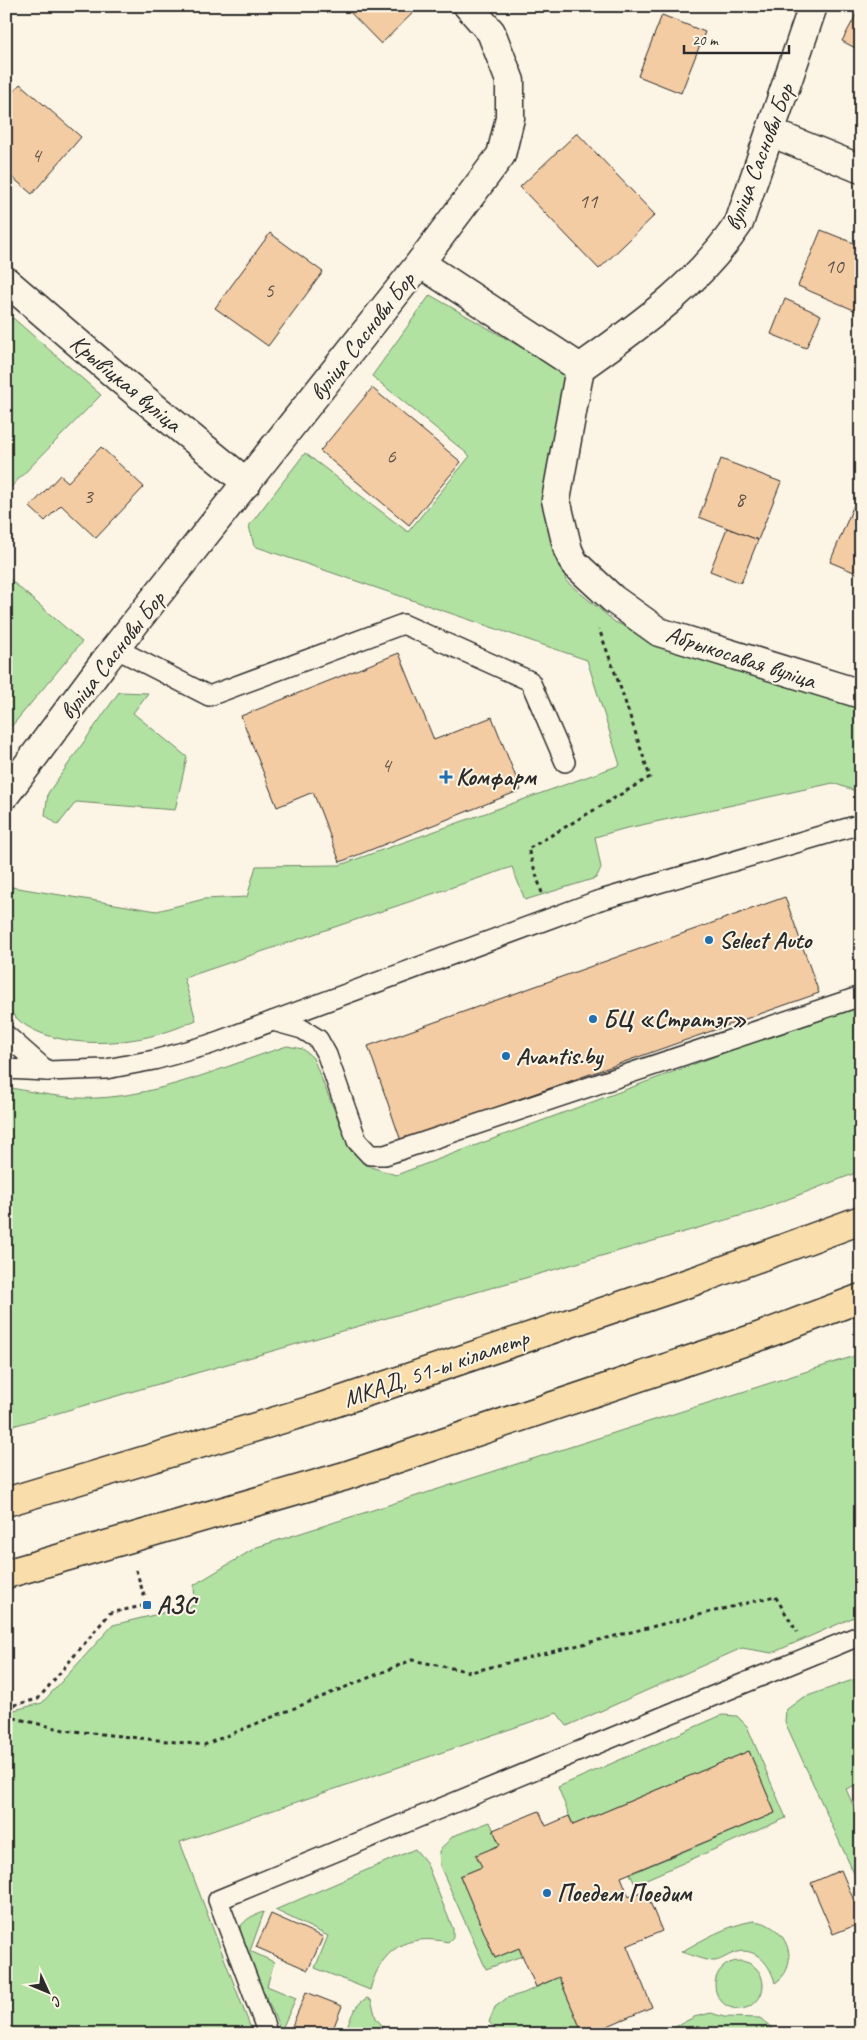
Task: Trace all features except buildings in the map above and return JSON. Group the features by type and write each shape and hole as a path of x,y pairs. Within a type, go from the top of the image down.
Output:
{"highway":[{"name":"МКАД, 51-ы кіламетр","path":"10,1499 319,1408 700,1279 861,1220"},
{"path":"6,1574 345,1476 758,1337 861,1298"}],"street":[{"path":"420,263 501,155 510,118 510,81 491,32 468,6"},
{"name":"вуліца Сасновы Бор","path":"6,794 115,648 420,263 580,368 647,320 676,296 726,243 739,224 813,6"},
{"path":"770,132 861,169"},
{"name":"Крывіцкая вуліца","path":"6,281 121,380 247,483"},
{"name":"Абрыкосавая вуліца","path":"580,368 556,500 568,550 574,563 613,599 659,632 861,694"}],"lane":[{"path":"115,648 209,696 403,624 530,681 565,762"},
{"path":"6,1069 47,1071 106,1069 154,1060 208,1046 597,901 861,824"},
{"path":"273,1022 302,1029 318,1039 327,1055 356,1141 370,1155 386,1155 861,996"},
{"path":"6,1035 47,1071"},
{"path":"268,2034 218,1900 861,1634"}],"path":[{"path":"6,1707 38,1699 110,1613 147,1606 128,1540"},
{"path":"6,1716 64,1730 204,1745 412,1660 471,1672 775,1596 811,1654"}],"green space":[{"path":"430,295 568,374 543,498 566,581 615,622 648,637 861,710 861,793 833,783 623,829 595,837 601,868 596,878 525,900 512,867 184,978 196,1020 164,1033 115,1042 82,1042 49,1036 34,1030 21,1022 10,1011 7,1004 6,886 157,911 204,899 247,897 256,866 340,865 620,765 587,660 254,546 249,526 305,453 408,532 470,456 372,376"},
{"path":"13,318 101,395 6,492 6,325"},
{"path":"6,576 82,642 6,733"},
{"path":"119,692 148,693 133,713 187,757 175,810 76,802 58,825 45,815 48,793"},
{"path":"861,1002 861,1171 757,1211 6,1428 6,1087 75,1098 121,1096 169,1086 287,1046 303,1049 313,1058 351,1151 371,1167 396,1175"},
{"path":"861,1354 861,1614 772,1653 742,1648 567,1726 557,1713 180,1842 253,2034 6,2034 6,1712 42,1703 113,1625 195,1605 194,1585 257,1547"},
{"path":"861,1677 861,1783 846,1789 861,1823 861,1889 785,1722 786,1710 802,1698"},
{"path":"722,1715 737,1716 747,1726 786,1818 635,1884 630,1874 775,1813 749,1751 573,1825 558,1787"},
{"path":"490,1822 500,1845 477,1855 482,1867 460,1876 495,1958 519,1948 522,1956 486,1969 440,1866 439,1851 453,1836"},
{"path":"415,1849 426,1862 453,1929 453,1937 448,1942 420,1940 408,1942 397,1947 388,1954 381,1964 370,1990 315,1968 328,1936 275,1910"},
{"path":"264,1912 250,1951 274,1962 267,1986 296,1998 281,2031 241,1939 240,1927 250,1917"},
{"path":"753,1921 765,1923 776,1930 782,1937 789,1952 787,1969 775,1983 766,1964 751,1952 737,1952 712,1961 681,1952 724,1930"},
{"path":"734,1961 744,1961 756,1968 763,1980 763,1990 756,2002 744,2009 734,2009 726,2005 719,1998 715,1990 715,1980 719,1972 726,1965"},
{"path":"559,1977 583,2034 500,2034 489,2022 495,2007 507,1998 524,1993"},
{"path":"367,1998 371,2000 376,2018 389,2034 345,2034 355,2009"},
{"path":"711,2013 724,2017 760,2018 771,2027 772,2034 662,2034 694,2017"}],"place":[{"name":"Комфарм","path":"446,777"},
{"name":"Select Auto","path":"709,940"},
{"name":"БЦ «Стратэг»","path":"593,1019"},
{"name":"Avantis.by","path":"506,1056"},
{"name":"АЗС","path":"147,1605"},
{"name":"Поедем Поедим","path":"547,1893"}]}
